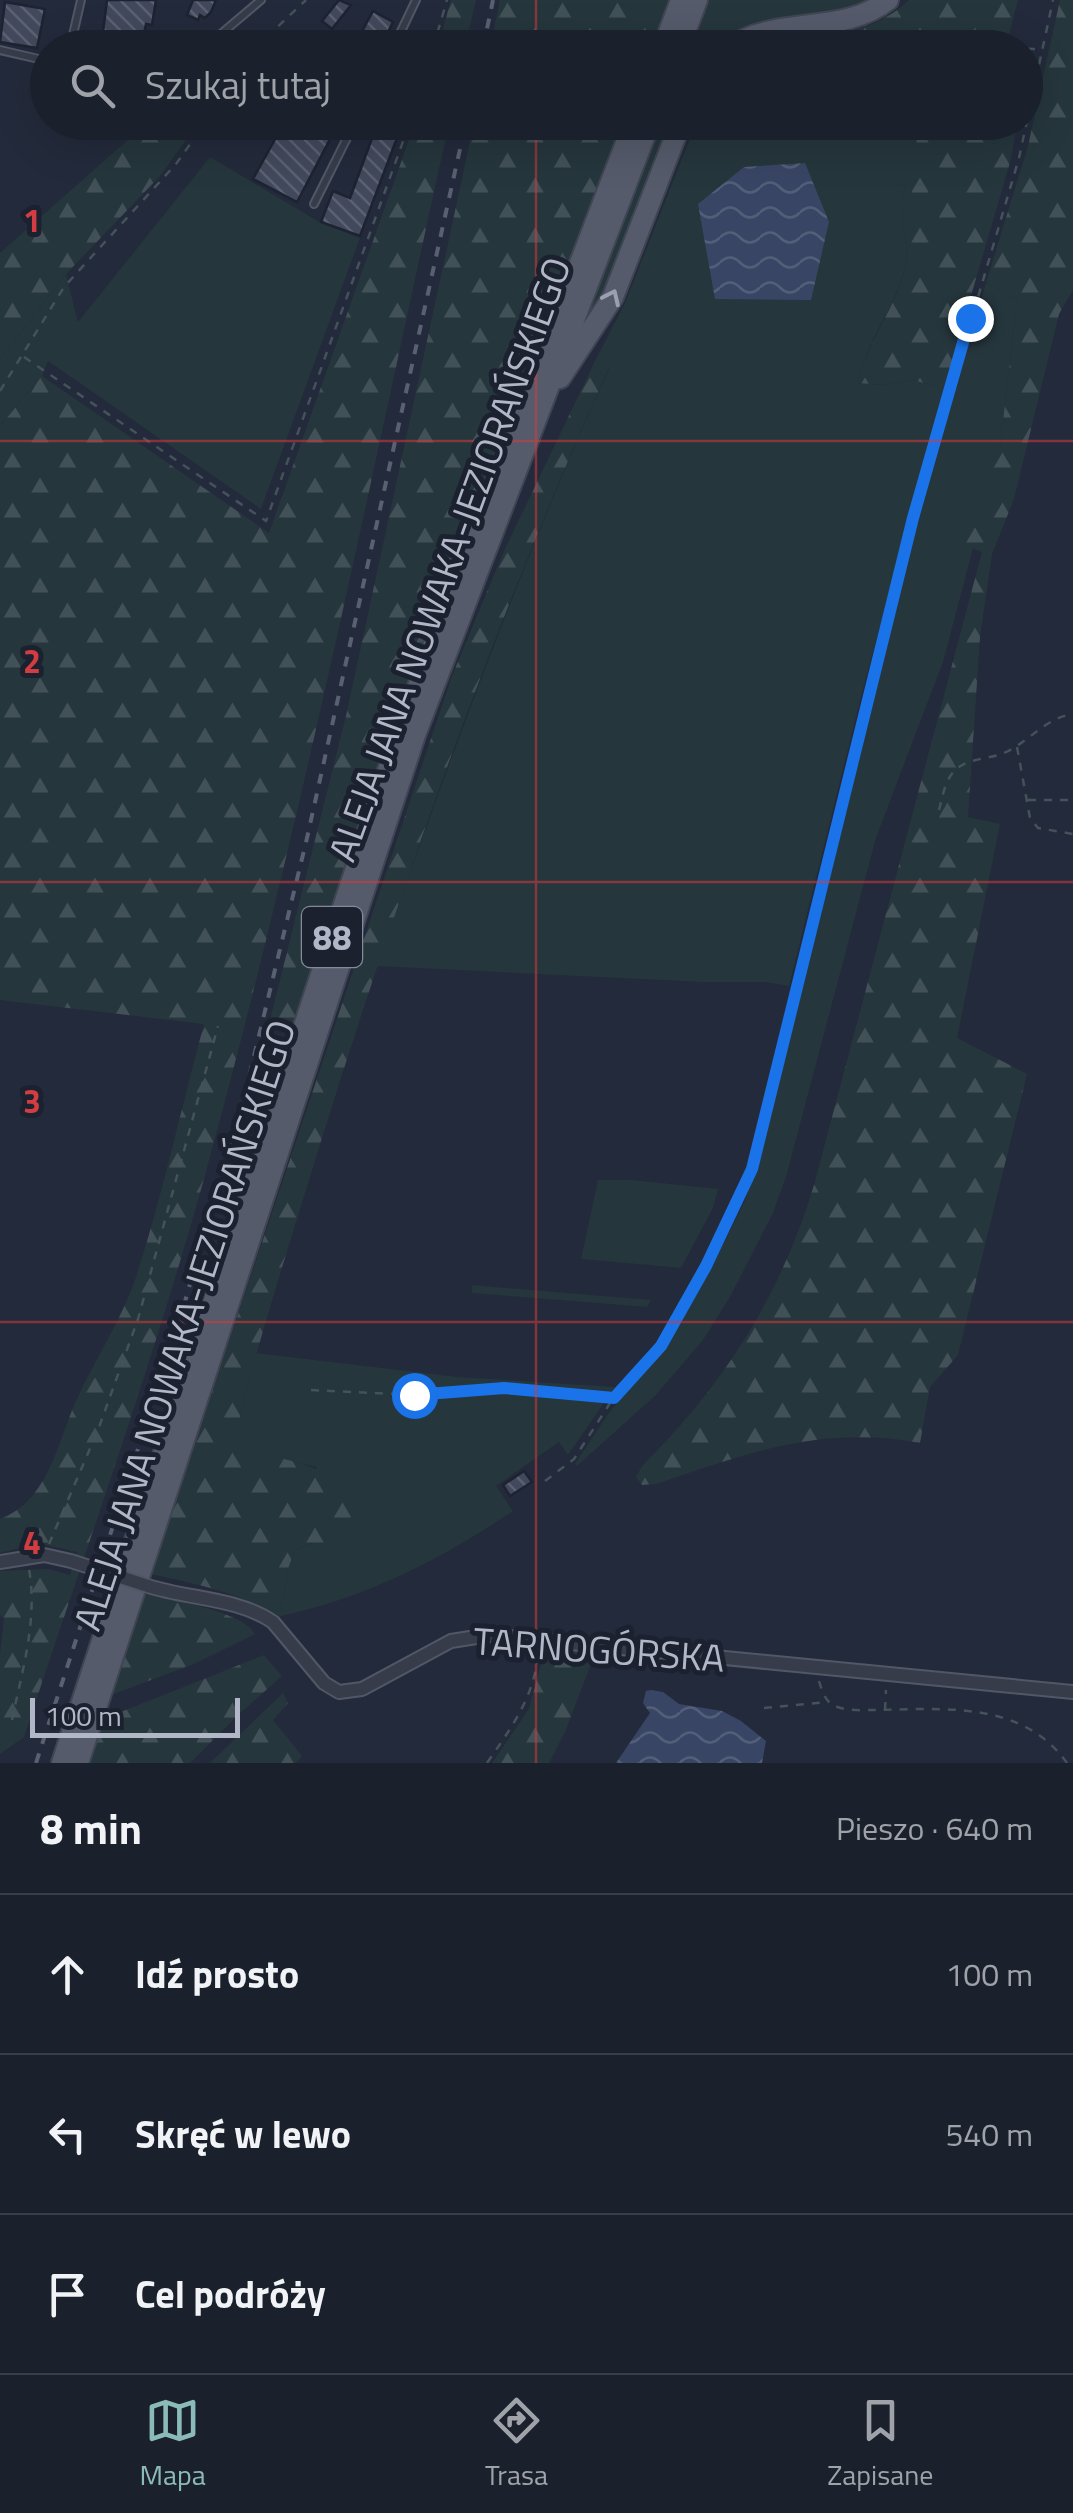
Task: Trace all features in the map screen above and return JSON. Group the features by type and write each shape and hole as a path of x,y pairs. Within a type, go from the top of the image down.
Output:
{"main road":[{"path":"670,30 681,0"},
{"path":"686,30 697,0"},
{"path":"785,30 861,17 888,0"},
{"name":"ALEJA JANA NOWAKA-JEZIORAŃSKIEGO","path":"62,1763 401,732 627,140"},
{"name":"ALEJA JANA NOWAKA-JEZIORAŃSKIEGO","path":"78,1763 415,735 643,140"},
{"path":"540,408 613,296 674,140"}],"street":[{"name":"TARNOGÓRSKA","path":"0,1562 44,1555 180,1596 238,1606 264,1616 324,1684 339,1692 362,1689 434,1648 469,1636 540,1639 1073,1692"}],"lane":[{"path":"74,30 81,0"},
{"path":"226,30 261,0"},
{"path":"401,30 416,0"},
{"path":"0,50 30,57"},
{"path":"314,204 346,140"}],"path":[{"path":"274,30 306,0"},
{"path":"438,30 447,0"},
{"path":"1043,38 1053,0"},
{"path":"0,391 64,287 193,140"},
{"path":"24,357 266,521 404,140"},
{"path":"544,1481 574,1459 614,1398 661,1346 706,1266 752,1169 913,518 1022,140"},
{"path":"939,810 946,784 955,770 1016,745 1046,724 1073,714"},
{"path":"1016,745 1030,818 1038,828 1073,834"},
{"path":"1026,800 1073,800"},
{"path":"44,1555 81,1474 128,1348 218,1026"},
{"path":"311,1390 414,1395 504,1388 614,1398"},
{"path":"12,1720 33,1601 27,1557"},
{"path":"487,1763 531,1692 540,1639"},
{"path":"813,1666 829,1702"},
{"path":"885,1710 887,1673"},
{"path":"764,1708 829,1702 856,1710 954,1709 1012,1719 1042,1736 1067,1763"}],"green space":[{"path":"451,0 476,0 469,30 443,30"},
{"path":"500,0 672,0 661,30 494,30"},
{"path":"706,0 878,0 764,30 695,30"},
{"path":"909,0 1018,0 1010,30 854,30 892,13"},
{"path":"1060,0 1073,0 1073,290 1059,314 1014,499 992,554 980,637 968,817 1000,824 957,1038 1027,1074 958,1355 930,1387 920,1443 850,1437 818,1440 754,1453 642,1485 636,1477 642,1466 698,1404 746,1337 785,1264 814,1185 982,552 965,545 1000,447 1017,300 986,283 1029,140 1043,140 1043,78"},
{"path":"128,140 186,140 160,176 66,274 0,359 0,253"},
{"path":"409,140 445,140 333,656 271,922 202,1186 161,1325 24,1737 0,1754 4,1619 0,1615 0,1571 48,1569 70,1575 77,1552 38,1543 0,1553 0,1519 16,1511 39,1487 129,1294 155,1214 204,1024 0,1000 0,426 42,376 269,533"},
{"path":"470,140 620,140 295,1024 269,1024 346,716"},
{"path":"652,140 667,140 597,313 579,329"},
{"path":"689,140 917,140 902,200 905,268 858,383 882,385 912,380 944,388 789,986 376,966 517,587 611,364 597,357 625,303"},
{"path":"916,140 1014,140 944,388 912,380 882,385 858,383 905,268 902,200"},
{"path":"210,157 321,223 360,238 261,509 48,361 42,376 0,426 0,359 66,274 78,322"},
{"path":"986,283 1017,300 1000,447 943,662 876,838 786,1177 773,1213 703,1340 656,1395 577,1466 608,1414 667,1342 746,1198 918,516"},
{"path":"597,357 611,363 530,553 420,843 322,1138 240,1415 245,1450 327,1474 353,1500 354,1519 344,1543 327,1549 312,1543 295,1550 280,1616 233,1595 151,1574 452,676 505,549"},
{"path":"598,1180 718,1189 713,1208 681,1268 581,1259"},
{"path":"472,1285 651,1300 647,1307 472,1293"},
{"path":"256,1353 458,1377 615,1387 568,1455 559,1442 496,1486 513,1511 401,1575 342,1599 280,1616 295,1550 313,1543 327,1549 316,1467 244,1450 240,1415"},
{"path":"143,1593 221,1613 248,1626 255,1634 194,1664 111,1695"},
{"path":"546,1645 596,1651 565,1732 549,1763 492,1763 529,1709"},
{"path":"264,1655 282,1676 190,1763 89,1763 103,1719"},
{"path":"283,1693 288,1703 273,1720 302,1756 296,1763 210,1763"}],"water":[{"path":"805,163 829,222 811,300 715,299 698,204 744,167"},
{"path":"646,1691 663,1692 679,1704 722,1711 741,1721 766,1741 762,1763 616,1763 650,1713 643,1703"}],"building":[{"path":"107,0 156,0 152,25 146,24 145,30 103,30"},
{"path":"193,0 216,0 211,12 205,18 200,15 198,20 187,15"},
{"path":"339,0 351,5 332,29 322,21"},
{"path":"5,2 45,9 41,30 30,30 30,47 0,42"},
{"path":"373,11 393,22 389,30 363,30"},
{"path":"275,140 330,140 297,202 253,179"},
{"path":"371,140 396,140 360,236 321,222 333,191 350,198"},
{"path":"524,1471 532,1482 510,1496 503,1485"}],"railway":[{"path":"487,30 493,0"},
{"path":"36,1763 178,1326 246,1089 307,838 462,140"}],"route":[{"path":"414,1395 504,1388 614,1398 661,1346 706,1266 752,1169 913,518 970,318"}]}
